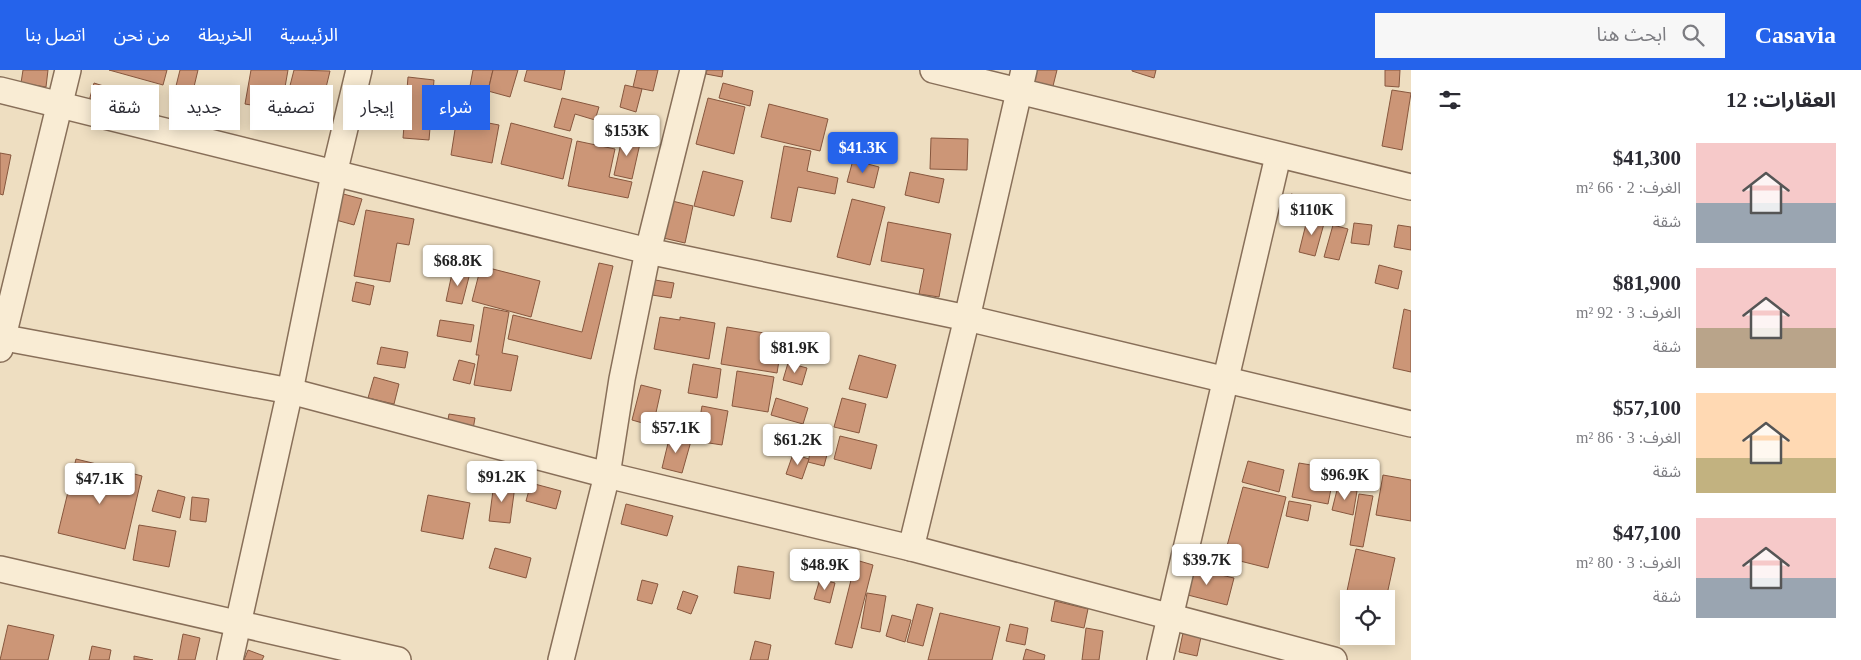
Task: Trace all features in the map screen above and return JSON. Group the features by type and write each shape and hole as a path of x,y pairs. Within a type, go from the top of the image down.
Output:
{"street":[{"path":"68,70 1,341 290,391 607,475 911,548 1334,660"},
{"path":"230,660 290,391 334,174 359,70"},
{"path":"561,660 607,475 622,379 648,251 693,70"},
{"path":"933,70 1022,80 1278,156 1411,187"},
{"path":"911,548 1022,80"},
{"path":"0,90 648,251 967,318 1411,424"},
{"path":"1160,660 1278,156"},
{"path":"0,569 238,625 398,660"}],"building":[{"path":"23,70 48,70 46,87 21,83"},
{"path":"109,70 167,70 163,85"},
{"path":"180,70 198,70 194,85 176,85"},
{"path":"251,70 288,70 285,85 250,85 250,105 245,104"},
{"path":"294,70 330,71 327,85 290,85"},
{"path":"473,70 493,70 489,85 470,85"},
{"path":"493,70 518,70 510,97 490,92"},
{"path":"527,70 565,70 561,90 524,81"},
{"path":"637,70 658,70 653,91 633,87"},
{"path":"707,70 723,70 722,77 706,74"},
{"path":"1036,70 1057,70 1052,90 1033,85"},
{"path":"1132,70 1156,70 1154,78"},
{"path":"1385,70 1400,70 1399,87 1385,86"},
{"path":"408,77 434,80 434,85 422,85 422,130 430,130 429,140 403,138 404,130 412,130 412,85 407,85"},
{"path":"723,83 753,91 750,106 719,98"},
{"path":"625,85 642,89 636,112 620,107"},
{"path":"1392,90 1411,93 1402,150 1382,146"},
{"path":"562,98 599,107 595,120 575,114 570,131 554,127"},
{"path":"708,98 745,107 734,154 696,144"},
{"path":"769,104 828,119 820,151 761,137"},
{"path":"490,123 499,125 492,163 451,155 455,130 490,130"},
{"path":"511,123 572,139 563,179 501,164"},
{"path":"623,134 641,139 632,179 614,175"},
{"path":"931,138 968,139 967,170 930,169"},
{"path":"577,141 615,149 609,177 632,182 628,198 568,186"},
{"path":"784,146 811,151 807,171 838,178 835,194 798,187 791,222 771,218"},
{"path":"0,153 11,155 3,195 0,194"},
{"path":"853,160 879,167 874,188 847,182"},
{"path":"703,171 743,181 734,216 694,206"},
{"path":"910,172 944,179 939,203 905,195"},
{"path":"332,191 362,199 354,225 325,217"},
{"path":"1291,194 1304,197 1296,222 1284,218"},
{"path":"852,199 885,207 870,265 837,257"},
{"path":"668,200 693,206 685,243 659,237"},
{"path":"366,210 414,219 409,245 397,243 390,282 354,276"},
{"path":"1308,216 1325,220 1315,256 1299,252"},
{"path":"888,222 951,234 939,297 919,294 924,269 881,261"},
{"path":"1354,223 1372,225 1369,245 1351,243"},
{"path":"1333,225 1348,229 1339,260 1324,257"},
{"path":"1398,225 1411,227 1411,250 1394,247"},
{"path":"599,263 613,266 591,359 508,339 513,315 582,332"},
{"path":"1379,265 1402,271 1398,289 1375,283"},
{"path":"481,266 540,281 531,317 472,301"},
{"path":"453,269 470,273 462,304 446,301"},
{"path":"655,280 674,283 671,298 652,295"},
{"path":"356,282 374,286 370,305 352,301"},
{"path":"484,307 509,312 502,353 518,356 511,391 474,385 479,355 476,355"},
{"path":"1404,309 1411,311 1411,372 1393,368"},
{"path":"660,317 680,320 680,317 715,323 709,359 654,349"},
{"path":"440,320 474,325 471,342 437,336"},
{"path":"727,327 783,336 777,373 721,364"},
{"path":"381,347 408,352 405,368 377,364"},
{"path":"859,355 896,365 887,398 849,389"},
{"path":"459,360 475,364 470,384 453,380"},
{"path":"788,363 807,368 802,385 783,380"},
{"path":"693,364 721,369 717,398 688,393"},
{"path":"737,371 774,377 768,412 732,406"},
{"path":"374,377 399,384 394,404 368,398"},
{"path":"641,385 661,390 653,426 632,420"},
{"path":"776,398 808,408 803,424 771,415"},
{"path":"842,398 866,404 859,433 834,427"},
{"path":"702,406 728,411 722,445 696,441"},
{"path":"449,414 475,418 472,435 446,431"},
{"path":"815,432 832,436 824,466 808,462"},
{"path":"670,435 691,441 682,473 662,468"},
{"path":"840,436 877,445 871,469 834,459"},
{"path":"793,454 809,459 802,479 786,474"},
{"path":"76,459 109,467 103,491 110,493 116,469 142,476 125,549 58,533"},
{"path":"1248,461 1284,470 1279,492 1242,482"},
{"path":"1299,463 1335,469 1328,504 1292,497"},
{"path":"1383,475 1411,480 1411,521 1376,515"},
{"path":"494,483 515,486 510,523 489,521"},
{"path":"531,483 561,491 556,509 526,501"},
{"path":"1338,486 1357,491 1353,515 1332,510"},
{"path":"1243,487 1286,497 1268,568 1224,557"},
{"path":"158,490 185,497 180,518 152,511"},
{"path":"1359,494 1373,496 1363,547 1350,545"},
{"path":"428,495 470,503 463,539 421,531"},
{"path":"192,497 209,499 206,522 190,520"},
{"path":"1289,501 1311,505 1308,521 1286,516"},
{"path":"626,504 673,516 667,536 621,524"},
{"path":"139,525 176,531 169,567 133,560"},
{"path":"495,548 531,558 526,578 489,568"},
{"path":"1356,549 1395,558 1388,590 1347,590"},
{"path":"856,560 873,565 852,648 835,644"},
{"path":"738,566 774,572 770,599 734,593"},
{"path":"1186,567 1234,578 1227,605 1180,593"},
{"path":"820,579 835,583 830,603 814,599"},
{"path":"642,580 658,584 652,604 637,600"},
{"path":"683,591 698,596 691,614 677,609"},
{"path":"867,593 886,596 880,632 861,628"},
{"path":"1055,601 1088,609 1084,628 1051,621"},
{"path":"917,604 933,608 923,646 907,642"},
{"path":"940,613 1000,627 992,660 928,660"},
{"path":"892,615 911,620 905,642 886,636"},
{"path":"1010,624 1028,628 1025,645 1006,641"},
{"path":"8,625 54,635 48,660 0,660"},
{"path":"1086,628 1103,631 1099,660 1082,660"},
{"path":"1183,633 1201,637 1197,656 1179,652"},
{"path":"183,634 200,638 195,660 178,660"},
{"path":"755,641 771,645 768,660 750,660"},
{"path":"92,646 111,650 109,660 89,660"},
{"path":"1026,649 1045,655 1044,660 1023,660"},
{"path":"248,650 264,656 262,660 244,660"},
{"path":"134,656 153,660 134,660"}]}
